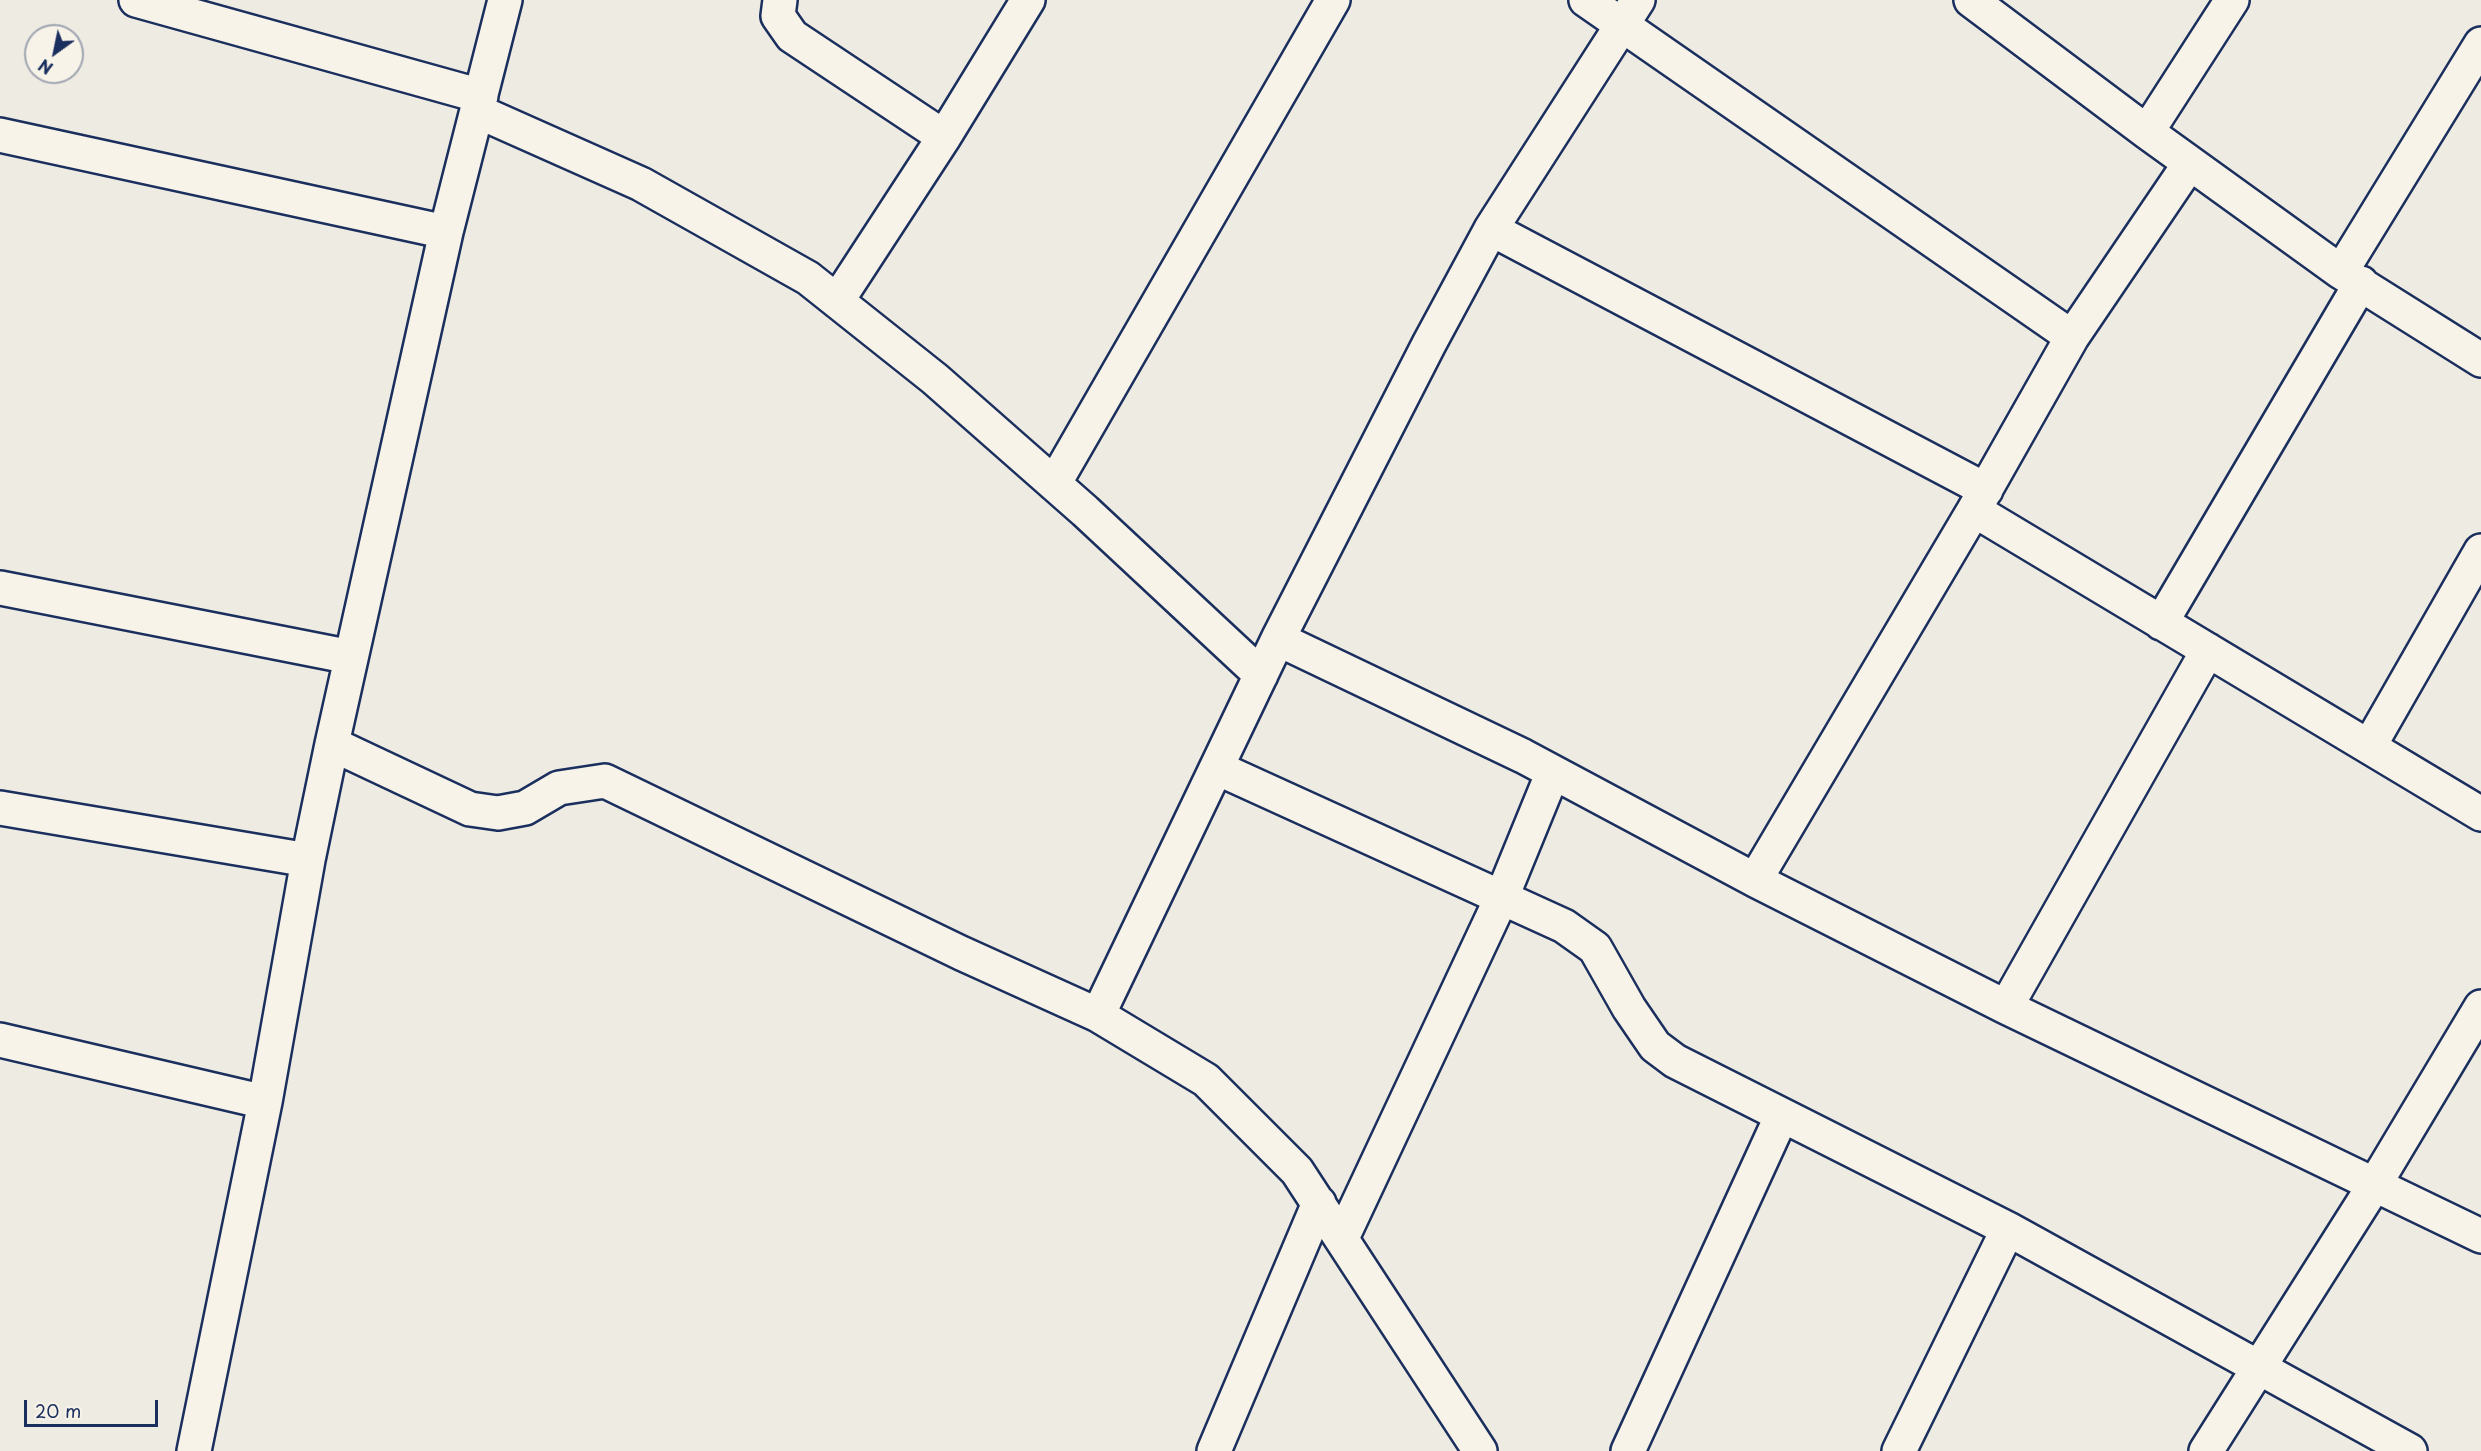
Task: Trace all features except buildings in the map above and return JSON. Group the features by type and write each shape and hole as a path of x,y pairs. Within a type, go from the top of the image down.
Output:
{"street":[{"path":"136,0 479,104 641,184 808,278 935,379 1054,484 1261,675"},
{"path":"194,1451 265,1102 308,860 332,744 446,231 505,0"},
{"path":"780,0 778,16 792,36 944,137"},
{"path":"837,301 944,137 1028,0"},
{"path":"1054,484 1333,0"},
{"path":"1586,0 1630,13 2072,337"},
{"path":"1971,0 2147,132 2351,278 2481,360"},
{"path":"2147,132 2232,0"},
{"path":"1098,1016 1278,639 1429,344 1491,229 1630,13"},
{"path":"2161,623 2481,44"},
{"path":"0,135 446,231"},
{"path":"1755,880 1980,500 2072,337 2190,163"},
{"path":"1491,229 1980,500 2161,623 2370,745 2481,814"},
{"path":"2370,745 2481,550"},
{"path":"0,588 351,657"},
{"path":"1278,639 1553,772 1755,880 2006,1008 2481,1236"},
{"path":"2006,1008 2208,650"},
{"path":"332,744 470,809 498,813 525,808 559,789 605,781 950,948 1098,1016 1206,1080 1297,1171 1480,1451"},
{"path":"1217,768 1564,927 1595,948 1655,1046 1675,1061 2008,1229 2410,1451"},
{"path":"1342,1238 1501,899 1553,772"},
{"path":"0,808 308,860"},
{"path":"2206,1451 2375,1184 2481,1006"},
{"path":"0,1040 265,1102"},
{"path":"1628,1451 1782,1115"},
{"path":"1214,1451 1319,1203"},
{"path":"1899,1451 2008,1229"}]}
